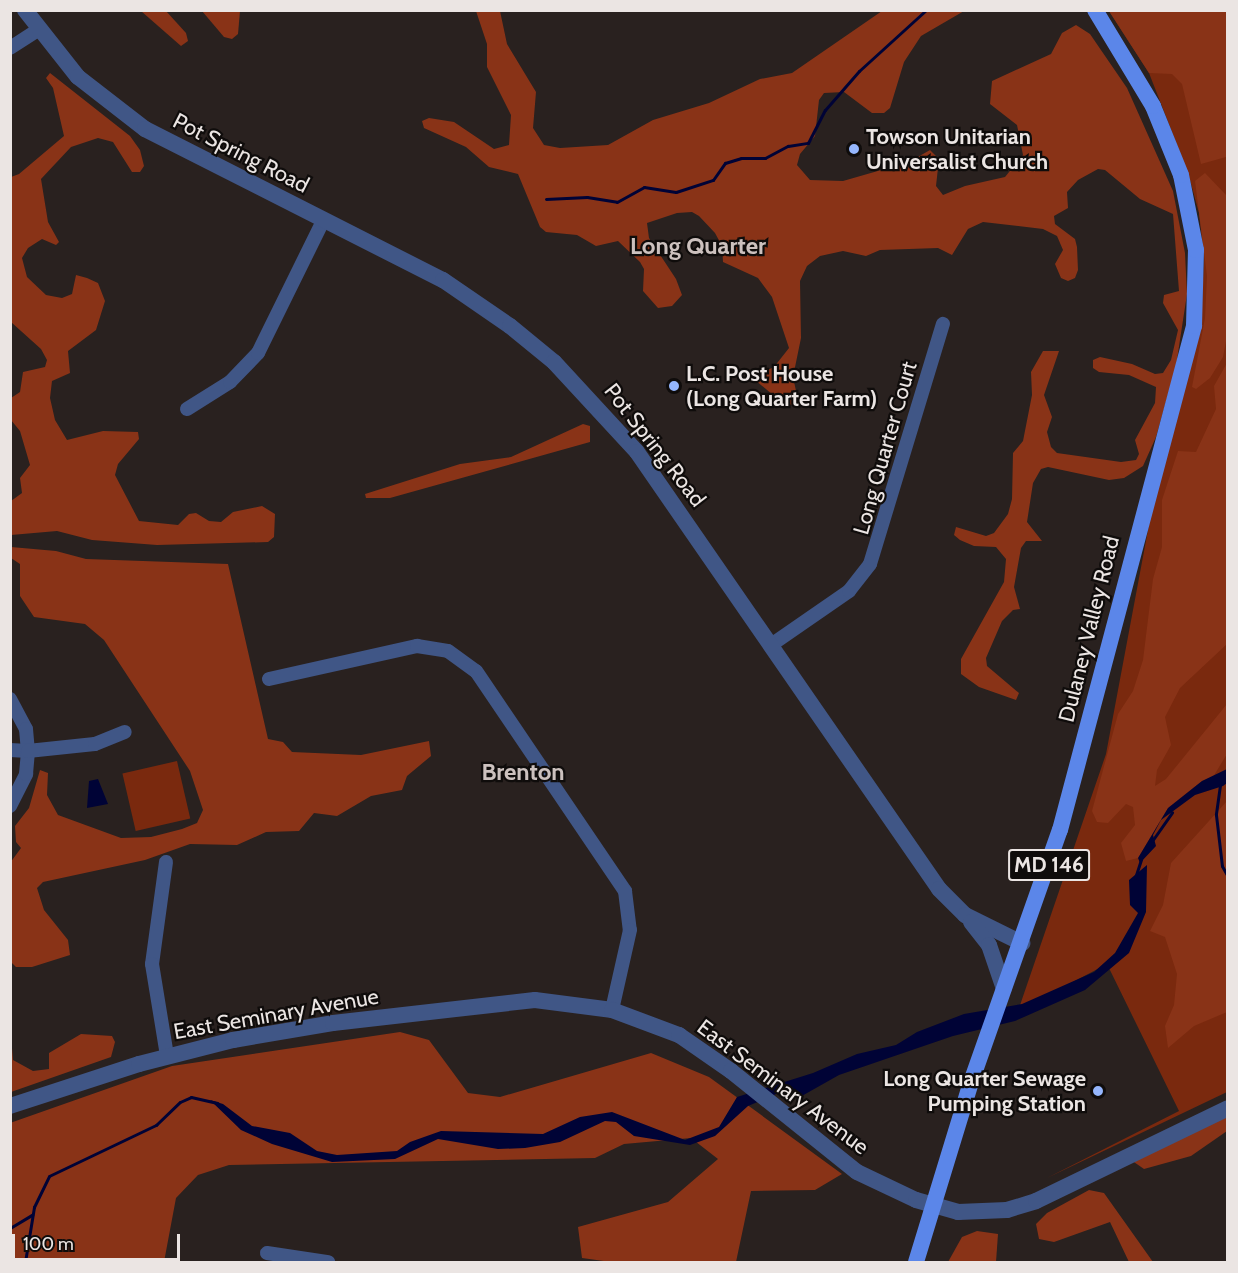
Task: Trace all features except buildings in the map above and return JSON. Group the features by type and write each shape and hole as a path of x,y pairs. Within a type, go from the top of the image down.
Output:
{"main road":[{"name":"Dulaney Valley Road","path":"916,1263 988,1034 1022,943 1078,765 1121,588 1184,372 1196,310 1196,250 1181,175 1153,106 1095,10"}],"street":[{"name":"Pot Spring Road","path":"25,10 38,30 78,77 145,129 461,291 527,338 561,369 624,435 932,880 965,915 1022,943"},
{"path":"10,48 38,30"},
{"path":"187,409 230,382 258,353 324,219"},
{"name":"Long Quarter Court","path":"771,645 849,591 870,564 943,324"},
{"path":"269,679 417,646 448,651 476,671 625,891 629,939 612,1010"},
{"path":"10,699 26,729 28,751 26,774 10,807"},
{"path":"10,750 28,751 95,744 125,732"},
{"path":"165,862 152,964 167,1056"},
{"path":"965,915 989,945 1005,989"},
{"name":"East Seminary Avenue","path":"10,1106 167,1056 312,1027 505,1003 549,1001 612,1010 679,1035 762,1096 846,1166 933,1206 968,1213 1026,1205 1227,1108"},
{"path":"267,1253 328,1263"}],"shaded area":[{"path":"141,11 166,11 186,33 188,41 181,46"},
{"path":"202,11 240,11 238,34 232,39 224,37"},
{"path":"476,11 500,11 507,44 536,92 533,128 544,145 560,148 608,145 653,120 709,103 760,79 792,73 882,11 964,11 921,36 904,62 890,108 884,113 872,113 844,92 824,93 819,100 815,136 800,154 797,165 810,180 843,181 909,162 930,150 939,159 936,186 943,195 965,186 1005,177 1023,155 1017,125 990,104 992,81 1051,54 1062,33 1076,25 1090,34 1127,88 1173,191 1185,253 1187,294 1176,366 1156,437 1143,466 1124,478 1109,480 1048,467 1041,469 1033,483 1027,522 1042,541 1026,541 1021,548 1014,587 1020,609 1013,610 1002,621 986,658 987,666 1019,693 1016,700 979,687 961,674 961,659 1004,582 1006,559 996,547 974,546 960,540 954,535 956,527 986,536 994,533 1008,514 1012,499 1013,453 1023,441 1032,395 1031,372 1043,351 1059,351 1044,395 1052,417 1047,432 1051,447 1057,453 1121,462 1136,460 1139,454 1135,440 1155,403 1156,387 1129,375 1099,372 1093,368 1093,360 1100,357 1132,364 1155,374 1163,373 1171,360 1178,330 1163,303 1164,295 1179,291 1173,214 1140,199 1105,170 1098,169 1078,180 1067,192 1068,208 1054,216 1055,224 1075,239 1077,247 1078,270 1075,278 1068,281 1061,278 1055,264 1063,250 1057,236 1043,229 983,222 968,229 952,255 938,248 880,250 866,256 843,251 820,256 807,266 800,281 801,338 793,377 798,400 792,405 779,400 755,380 759,374 774,367 789,348 772,297 758,278 723,262 722,246 715,233 699,216 692,212 677,213 647,223 649,238 676,279 682,295 672,306 658,308 643,291 644,269 640,262 618,241 596,246 577,235 546,232 540,227 518,174 489,167 466,147 424,128 422,121 429,118 454,122 494,149 509,145 511,115 487,67 487,44"},
{"path":"1109,11 1227,11 1227,1092 1047,1178 1179,1111 1107,964 1018,1011 1106,754 1154,498 1201,329 1204,257 1199,213 1188,173 1149,73"},
{"path":"1109,11 1227,11 1226,157 1201,164 1182,84 1172,74 1149,73"},
{"path":"50,73 130,136 140,150 144,166 140,172 132,172 113,142 98,138 71,147 41,179 48,222 59,242 56,245 42,239 28,248 22,258 27,277 46,295 62,298 72,294 76,275 87,278 98,283 105,301 96,330 68,351 70,373 52,381 50,398 55,420 67,440 103,431 138,432 139,439 118,464 115,475 139,521 178,525 189,514 196,513 209,521 221,522 233,512 262,506 275,514 274,537 268,542 157,545 92,540 57,531 11,535 11,501 22,493 20,478 30,465 20,431 11,420 11,398 20,392 23,372 45,367 47,360 41,349 11,322 11,177 19,174 64,136 53,88 46,78"},
{"path":"1205,173 1227,196 1227,336 1223,357 1210,378 1196,389 1192,387 1205,318 1207,276 1195,181"},
{"path":"1227,363 1227,644 1180,688 1165,717 1171,745 1157,770 1155,786 1166,779 1227,704 1227,754 1213,777 1202,781 1168,808 1138,858 1126,861 1121,843 1135,825 1133,807 1126,804 1108,823 1097,822 1092,811 1118,714 1133,691 1143,660 1153,579 1162,547 1162,500 1178,451 1196,452 1216,409 1214,386"},
{"path":"583,424 590,426 590,442 390,498 366,498 365,494 460,464 511,457"},
{"path":"11,547 56,551 86,559 228,564 268,739 283,742 292,752 361,755 429,741 431,756 407,776 402,790 371,796 337,816 314,813 299,831 266,832 237,845 190,844 145,860 43,882 37,888 44,910 68,940 70,955 32,967 16,967 10,961 10,863 21,848 16,842 15,826 29,808 40,770 48,773 47,795 58,815 121,838 151,837 182,829 197,823 203,810 190,771 104,640 85,624 34,617 20,596 20,564 11,558"},
{"path":"177,761 190,818 136,831 122,774"},
{"path":"1227,769 1227,783 1195,795 1161,820 1153,835 1156,846 1140,863 1138,858 1168,808 1202,781"},
{"path":"98,779 108,804 87,808 89,781"},
{"path":"1227,801 1227,1012 1194,1026 1168,1048 1165,1026 1174,1005 1177,974 1165,937 1150,931 1163,905 1171,863"},
{"path":"1147,865 1146,912 1129,953 1085,990 1015,1021 953,1036 839,1075 800,1097 783,1091 748,1106 715,1136 690,1145 634,1136 616,1122 605,1121 560,1142 525,1148 498,1149 438,1139 395,1159 332,1162 272,1144 241,1130 210,1100 223,1104 252,1126 290,1133 317,1151 337,1155 397,1151 410,1142 441,1131 543,1134 580,1117 612,1112 685,1140 719,1127 737,1097 813,1073 857,1054 896,1045 917,1032 964,1014 1022,1004 1094,972 1115,953 1138,913 1130,905 1129,880"},
{"path":"400,1032 429,1040 468,1093 500,1097 651,1053 709,1077 842,1174 815,1190 751,1191 736,1262 611,1262 582,1258 578,1227 668,1202 718,1159 691,1138 624,1144 595,1158 229,1165 198,1175 176,1198 164,1262 11,1262 10,1123 172,1066"},
{"path":"81,1034 112,1036 115,1042 111,1057 11,1092 11,1036 13,1060 33,1071 49,1069 49,1053"},
{"path":"1227,1115 1227,1131 1191,1156 1144,1169 1131,1160"},
{"path":"1089,1190 1104,1193 1153,1262 1129,1262 1110,1222 1054,1242 1039,1239 1036,1224 1047,1213"},
{"path":"977,1231 998,1234 996,1262 948,1262 962,1237"}],"waterway":[{"path":"546,199 587,197 617,202 644,187 676,192 713,180 725,163 741,158 765,158 788,146 808,143 825,110 859,71 926,10"},
{"path":"1220,785 1216,815 1222,866 1228,877"},
{"path":"1152,841 1172,812"},
{"path":"1135,878 1141,859"},
{"path":"25,1262 34,1207 49,1176 156,1125 180,1102 191,1097 217,1103"},
{"path":"10,1228 32,1215"}],"place":[{"name":"Towson Unitarian Universalist Church","path":"854,149"},
{"name":"L.C. Post House (Long Quarter Farm)","path":"674,386"},
{"name":"Long Quarter Sewage Pumping Station","path":"1098,1091"}],"district":[{"name":"Long Quarter","path":"698,246"},
{"name":"Brenton","path":"523,772"}]}
